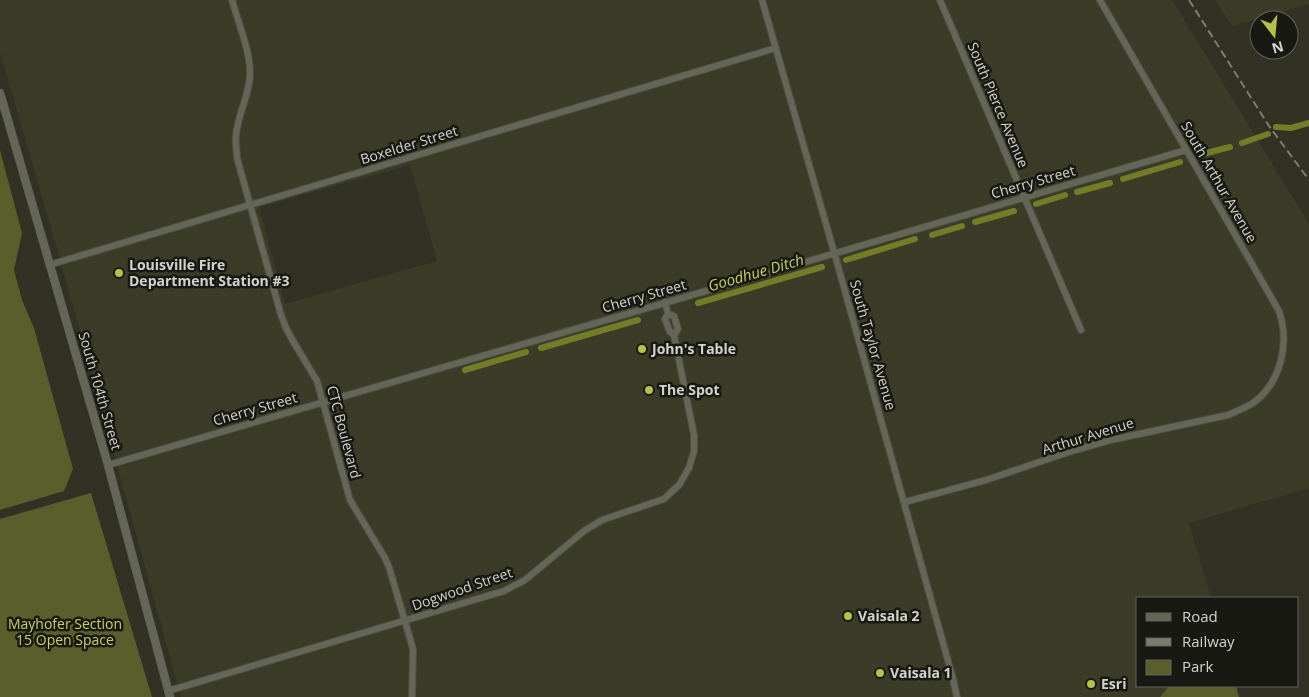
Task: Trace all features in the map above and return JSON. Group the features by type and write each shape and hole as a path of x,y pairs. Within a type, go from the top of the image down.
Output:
{"street":[{"name":"CTC Boulevard","path":"232,0 250,62 248,92 241,111 236,135 237,158 281,315 293,341 317,381 350,500 385,558 391,573 411,642 412,697"},
{"name":"South Taylor Avenue","path":"762,0 957,697"},
{"name":"South Pierce Avenue","path":"940,0 1081,330"},
{"name":"South Arthur Avenue","path":"1100,0 1279,311 1284,331 1284,342 1278,369 1270,384"},
{"name":"Boxelder Street","path":"49,265 776,48"},
{"name":"South 104th Street","path":"0,93 108,465 169,694"},
{"name":"Cherry Street","path":"108,465 1186,150"},
{"name":"Dogwood Street","path":"169,694 510,588 525,580 584,531 602,520 664,498 679,485 689,468 694,451 694,435 674,336 678,330 674,316 668,314 665,302"},
{"name":"Arthur Avenue","path":"904,502 1027,468 1072,451 1111,440 1242,410 1262,395 1270,384"}],"shaded area":[{"path":"0,0 1172,0 1309,224 1309,488 1189,523 1211,597 1136,597 1136,687 1168,687 1160,697 181,697 57,248 0,52","holes":["410,165 437,261 285,304 259,207"]},
{"path":"1215,0 1309,0 1309,4 1288,10 1249,10 1249,21 1232,26"}],"green space":[{"path":"0,150 22,233 14,270 22,300 34,328 73,469 64,491 0,510"},
{"name":"Mayhofer Section 15 Open Space","path":"91,493 152,697 0,697 0,519"},
{"path":"1168,687 1236,687 1239,697 1160,697"}],"waterway":[{"name":"Goodhue Ditch","path":"1276,127 1291,128 1309,123"},
{"name":"Goodhue Ditch","path":"1242,143 1268,134"},
{"name":"Goodhue Ditch","path":"1199,155 1230,147"},
{"name":"Goodhue Ditch","path":"1123,179 1180,162"},
{"name":"Goodhue Ditch","path":"1077,192 1110,183"},
{"name":"Goodhue Ditch","path":"1036,204 1065,195"},
{"name":"Goodhue Ditch","path":"975,222 1014,211"},
{"name":"Goodhue Ditch","path":"932,235 962,226"},
{"name":"Goodhue Ditch","path":"846,260 915,239"},
{"name":"Goodhue Ditch","path":"698,303 822,267"},
{"name":"Goodhue Ditch","path":"541,348 638,320"},
{"name":"Goodhue Ditch","path":"465,370 526,352"}],"railway":[{"path":"1189,0 1269,126 1309,180"}],"place":[{"name":"Louisville Fire Department Station #3","path":"119,273"},
{"name":"John's Table","path":"642,349"},
{"name":"The Spot","path":"649,390"},
{"name":"Vaisala 2","path":"848,616"},
{"name":"Vaisala 1","path":"880,673"},
{"name":"Esri","path":"1091,684"}]}
